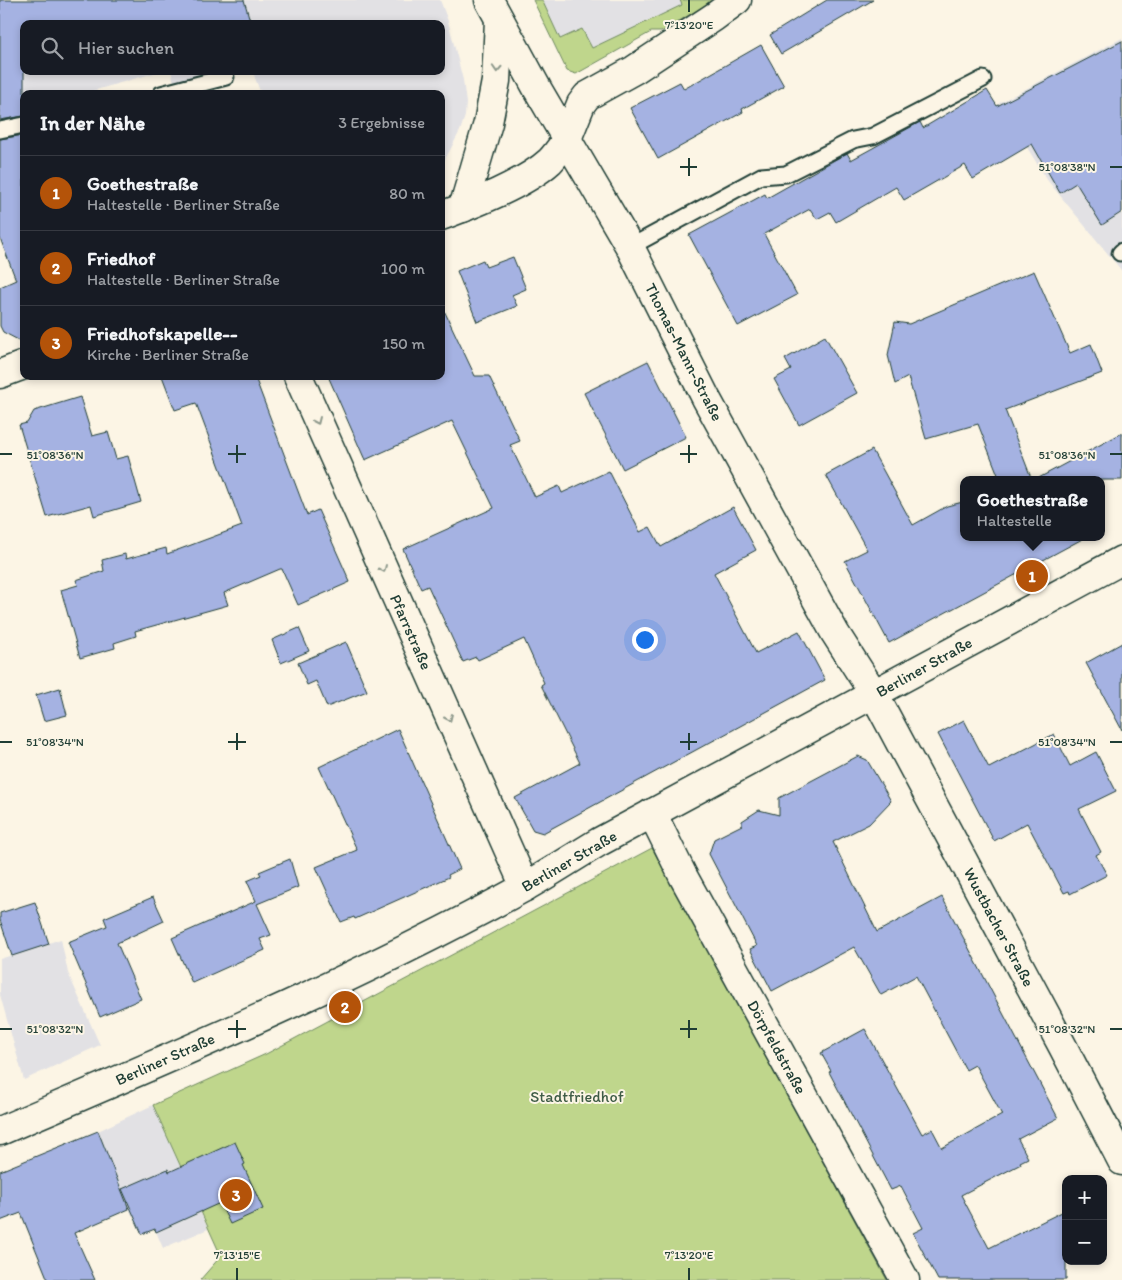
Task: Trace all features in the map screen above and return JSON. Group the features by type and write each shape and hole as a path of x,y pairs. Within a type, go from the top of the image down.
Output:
{"street":[{"path":"452,212 530,176 551,160 567,140 581,104 587,96 634,70 738,0"},
{"path":"452,212 488,123 495,89 494,10"},
{"name":"Thomas-Mann-Straße","path":"494,10 630,247 706,398 835,633 874,694"},
{"path":"0,374 20,367"},
{"name":"Pfarrstraße","path":"300,380 525,887"},
{"name":"Berliner Straße","path":"0,1131 213,1038 392,955 525,887 599,842 874,694 944,654 1122,560"},
{"name":"Wustbacher Straße","path":"874,694 1059,1038 1122,1161"},
{"name":"Dörpfeldstraße","path":"652,813 684,876 905,1280"}],"lane":[{"path":"176,90 226,77"},
{"path":"630,247 761,176 786,174 853,140 874,136 983,80"},
{"path":"0,130 20,126"}],"shaded area":[{"path":"0,0 440,0 448,21 463,80 466,103 465,116 460,131 445,159 445,90 260,90 254,75 445,75 445,20 20,20 20,75 147,75 96,90 23,90"},
{"path":"533,0 714,0 661,32 651,32 576,74 567,71"},
{"path":"1122,38 1122,271 1048,181 999,103"},
{"path":"172,75 212,75 175,86"},
{"path":"61,939 68,973 100,1045 24,1080 0,995 0,959"},
{"path":"153,1105 208,1229 163,1248 155,1229 142,1234 129,1209 98,1131"}],"green space":[{"path":"533,0 542,0 560,39 582,29 592,48 682,5 680,0 714,0 661,32 651,32 576,74 567,71"},
{"name":"Stadtfriedhof","path":"652,848 887,1280 200,1280 221,1256 153,1105 266,1054"}],"building":[{"path":"0,0 244,0 250,20 20,20 20,75 24,75 24,90 20,90 20,117 0,120"},
{"path":"827,0 873,0 781,54 770,35"},
{"path":"1122,41 1122,212 1102,225 1076,183 1060,193 1032,144 973,179 965,165 904,200 896,187 836,222 830,212 817,219 810,209 764,234 797,295 738,326 689,235 765,194 767,198 847,153 851,160 920,122 923,128 987,90 997,106"},
{"path":"761,45 784,86 742,109 743,112 658,159 630,108 680,82 684,89"},
{"path":"20,136 20,341 3,332 0,326 0,287 16,280 0,238 0,139"},
{"path":"513,257 526,289 512,295 517,306 477,322 457,271 483,260 486,267"},
{"path":"1034,271 1070,353 1091,344 1102,373 1005,410 1030,476 998,476 978,424 926,439 908,377 895,384 888,355 895,322 909,324"},
{"path":"445,312 475,376 489,376 520,441 510,445 535,497 559,486 562,493 609,471 640,532 650,527 661,547 733,507 756,550 714,573 756,653 799,631 825,680 543,833 533,830 515,798 580,763 541,685 544,683 524,639 478,660 476,657 463,662 428,586 421,589 403,549 494,508 452,421 365,460 330,380 445,380"},
{"path":"825,336 857,393 799,425 774,379 791,370 785,359"},
{"path":"648,361 686,437 623,469 584,393"},
{"path":"164,380 256,380 307,515 318,510 350,582 298,605 282,569 280,569 224,593 228,605 135,631 136,636 114,643 115,648 80,658 61,590 78,585 76,580 104,571 102,560 125,554 126,559 166,548 167,554 242,526 196,403 175,410"},
{"path":"80,397 92,436 108,432 116,459 128,456 141,502 94,516 91,505 47,517 19,425 27,423 34,411"},
{"path":"1122,433 1122,480 1105,480 1105,476 1042,476"},
{"path":"872,450 913,525 947,506 960,503 960,541 1079,541 889,643 845,561 867,550 826,475"},
{"path":"299,628 309,651 281,663 272,640"},
{"path":"346,642 367,691 327,707 316,681 307,685 298,663"},
{"path":"1122,643 1122,730 1086,663"},
{"path":"60,688 67,715 44,721 36,695"},
{"path":"964,720 989,768 1054,734 1070,766 1096,752 1116,791 1079,809 1101,852 1096,855 1107,875 1070,894 1069,891 1064,893 1027,823 994,841 938,734"},
{"path":"398,729 460,869 448,875 449,877 355,919 354,917 341,922 316,867 357,850 319,767"},
{"path":"858,756 867,760 891,801 869,824 833,842 877,932 942,897 1058,1118 1018,1139 1028,1158 1020,1162 1021,1164 961,1195 989,1248 1062,1212 1062,1265 1066,1265 1066,1280 938,1280 913,1233 923,1228 901,1186 891,1190 829,1072 831,1071 821,1053 865,1029 922,1134 932,1129 942,1148 1002,1115 975,1065 966,1070 916,976 881,995 854,947 772,991 750,949 757,946 709,854 714,839 742,825 742,821 759,810 779,815 779,798"},
{"path":"290,859 298,887 257,904 271,935 260,939 265,950 192,983 172,938 256,901 247,881 261,875 259,872"},
{"path":"153,897 164,921 117,943 141,999 100,1017 68,942 107,926 104,918"},
{"path":"35,902 49,944 12,956 0,920 0,913"},
{"path":"98,1131 129,1209 74,1233 95,1280 48,1280 21,1213 0,1221 0,1171"},
{"path":"235,1142 263,1209 230,1224 220,1203 156,1232 155,1229 142,1234 122,1189 168,1169 169,1172"}],"place":[{"name":"Goethestraße","path":"1032,576"},
{"name":"Friedhof","path":"345,1007"},
{"name":"Friedhofskapelle--","path":"236,1195"}]}
